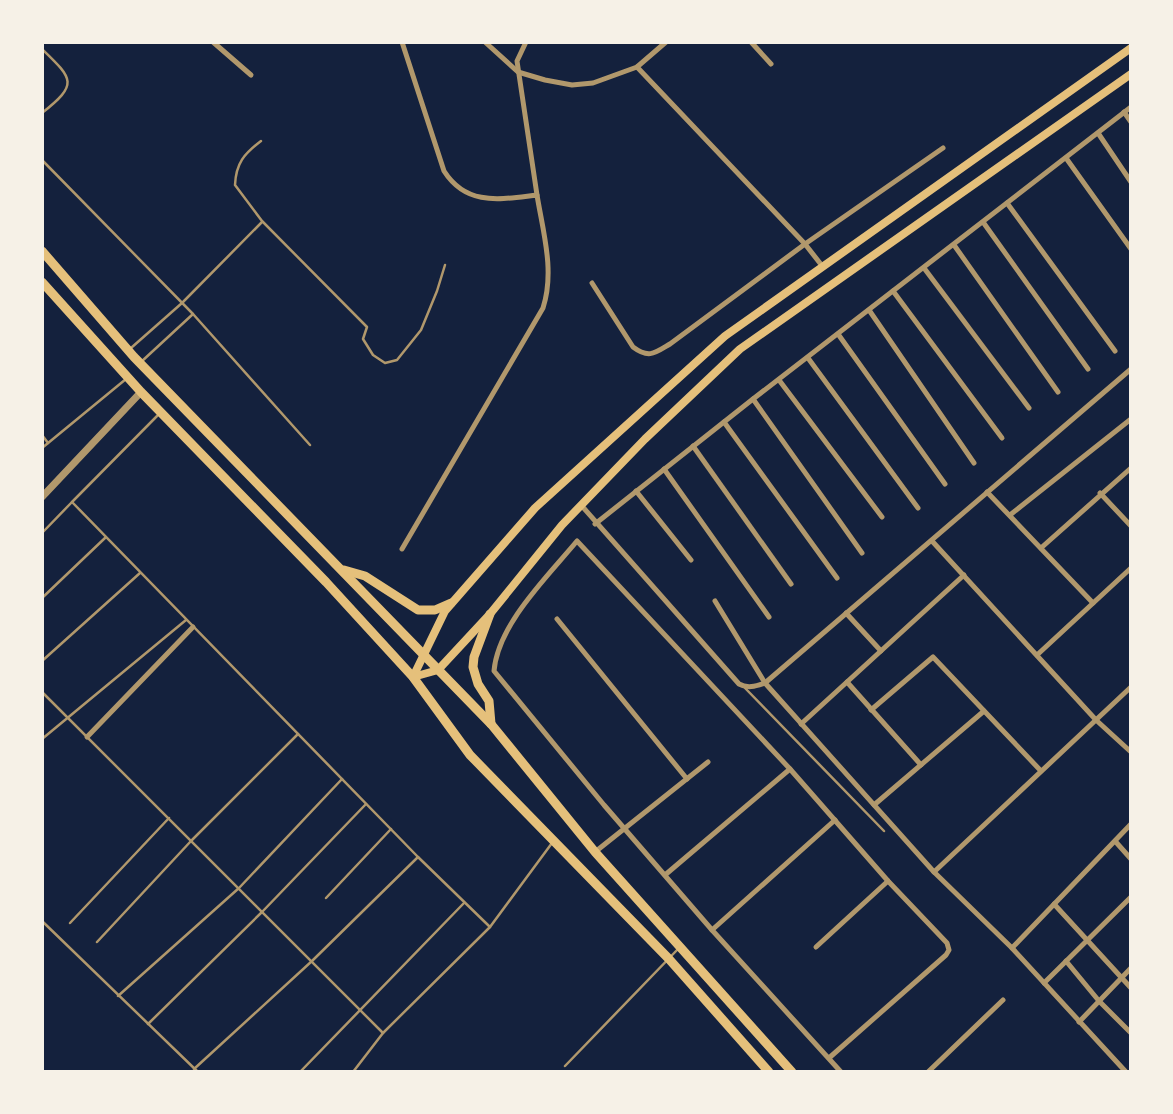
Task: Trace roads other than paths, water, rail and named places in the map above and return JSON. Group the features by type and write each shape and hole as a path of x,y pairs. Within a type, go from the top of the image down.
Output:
{"main road":[{"path":"413,677 445,611 535,508 725,336 1131,48"},
{"path":"413,677 438,670 490,614 562,525 645,439 740,349 1131,74"},
{"path":"42,251 140,363 491,724 595,852 792,1072"},
{"path":"42,282 160,413 326,582 413,677 470,755 669,958 767,1071"},
{"path":"342,569 365,576 418,610 435,610 451,603"},
{"path":"490,614 474,657 473,667 478,684 489,701 491,724"}],"street":[{"path":"213,42 251,75"},
{"path":"402,42 444,171 452,184 490,201 537,195"},
{"path":"485,42 518,72 572,85 593,83 637,67 666,42"},
{"path":"402,549 543,308 548,293 549,276 517,61 526,42"},
{"path":"751,42 771,64"},
{"path":"637,67 805,244 823,267"},
{"path":"595,524 1131,107"},
{"path":"1124,113 1131,122"},
{"path":"1098,133 1131,182"},
{"path":"592,283 633,347 642,354 652,354 670,344 805,244 943,148"},
{"path":"1066,158 1131,249"},
{"path":"1007,203 1115,351"},
{"path":"983,222 1088,369"},
{"path":"954,245 1058,393"},
{"path":"924,268 1028,408"},
{"path":"893,291 1002,438"},
{"path":"869,310 974,463"},
{"path":"838,334 945,484"},
{"path":"808,358 918,508"},
{"path":"581,505 739,684 744,687 765,683 1130,373"},
{"path":"779,380 882,517"},
{"path":"42,497 141,392"},
{"path":"753,399 862,553"},
{"path":"1010,515 1131,419"},
{"path":"724,422 837,578"},
{"path":"693,446 791,584"},
{"path":"1041,548 1131,468"},
{"path":"664,469 769,617"},
{"path":"636,491 691,560"},
{"path":"987,492 1093,603"},
{"path":"1100,494 1131,526"},
{"path":"829,1058 946,955 949,950 947,943 888,881 790,769 577,541 518,614 497,656 494,671 664,875 841,1072"},
{"path":"932,541 1096,720 1131,751"},
{"path":"1037,655 1131,568"},
{"path":"801,724 964,575"},
{"path":"715,601 765,683 934,872 1012,948 1126,1072"},
{"path":"846,613 881,650"},
{"path":"557,619 687,779"},
{"path":"86,737 193,627"},
{"path":"871,710 933,657 1041,771"},
{"path":"846,682 921,765"},
{"path":"934,872 1131,687"},
{"path":"874,805 984,711"},
{"path":"595,852 708,762"},
{"path":"664,875 790,769"},
{"path":"712,930 835,820"},
{"path":"1012,948 1131,824"},
{"path":"1115,841 1131,859"},
{"path":"817,947 888,881"},
{"path":"1044,983 1131,897"},
{"path":"1054,904 1131,988"},
{"path":"1066,961 1099,1001 1131,1033"},
{"path":"1079,1021 1131,968"},
{"path":"930,1071 1003,1000"}],"lane":[{"path":"42,48 65,72 69,81 64,94 42,113"},
{"path":"261,141 244,154 239,163 235,185 262,221 367,327 363,339 373,355 385,363 397,360 421,330 445,265"},
{"path":"42,160 193,314 310,445"},
{"path":"128,350 182,303 262,221"},
{"path":"140,363 193,314"},
{"path":"42,448 128,377"},
{"path":"42,533 160,413"},
{"path":"42,435 48,443"},
{"path":"72,502 418,857 490,927"},
{"path":"42,598 105,538"},
{"path":"42,661 140,573"},
{"path":"42,738 186,620"},
{"path":"744,687 884,831"},
{"path":"42,692 383,1033"},
{"path":"96,942 191,841 298,734"},
{"path":"118,996 239,888 342,779"},
{"path":"148,1024 262,912 366,804"},
{"path":"70,923 169,818"},
{"path":"326,898 391,829"},
{"path":"353,1072 383,1033 490,927 554,840"},
{"path":"42,921 196,1070 418,857"},
{"path":"300,1072 464,902"},
{"path":"565,1066 680,947"}]}
